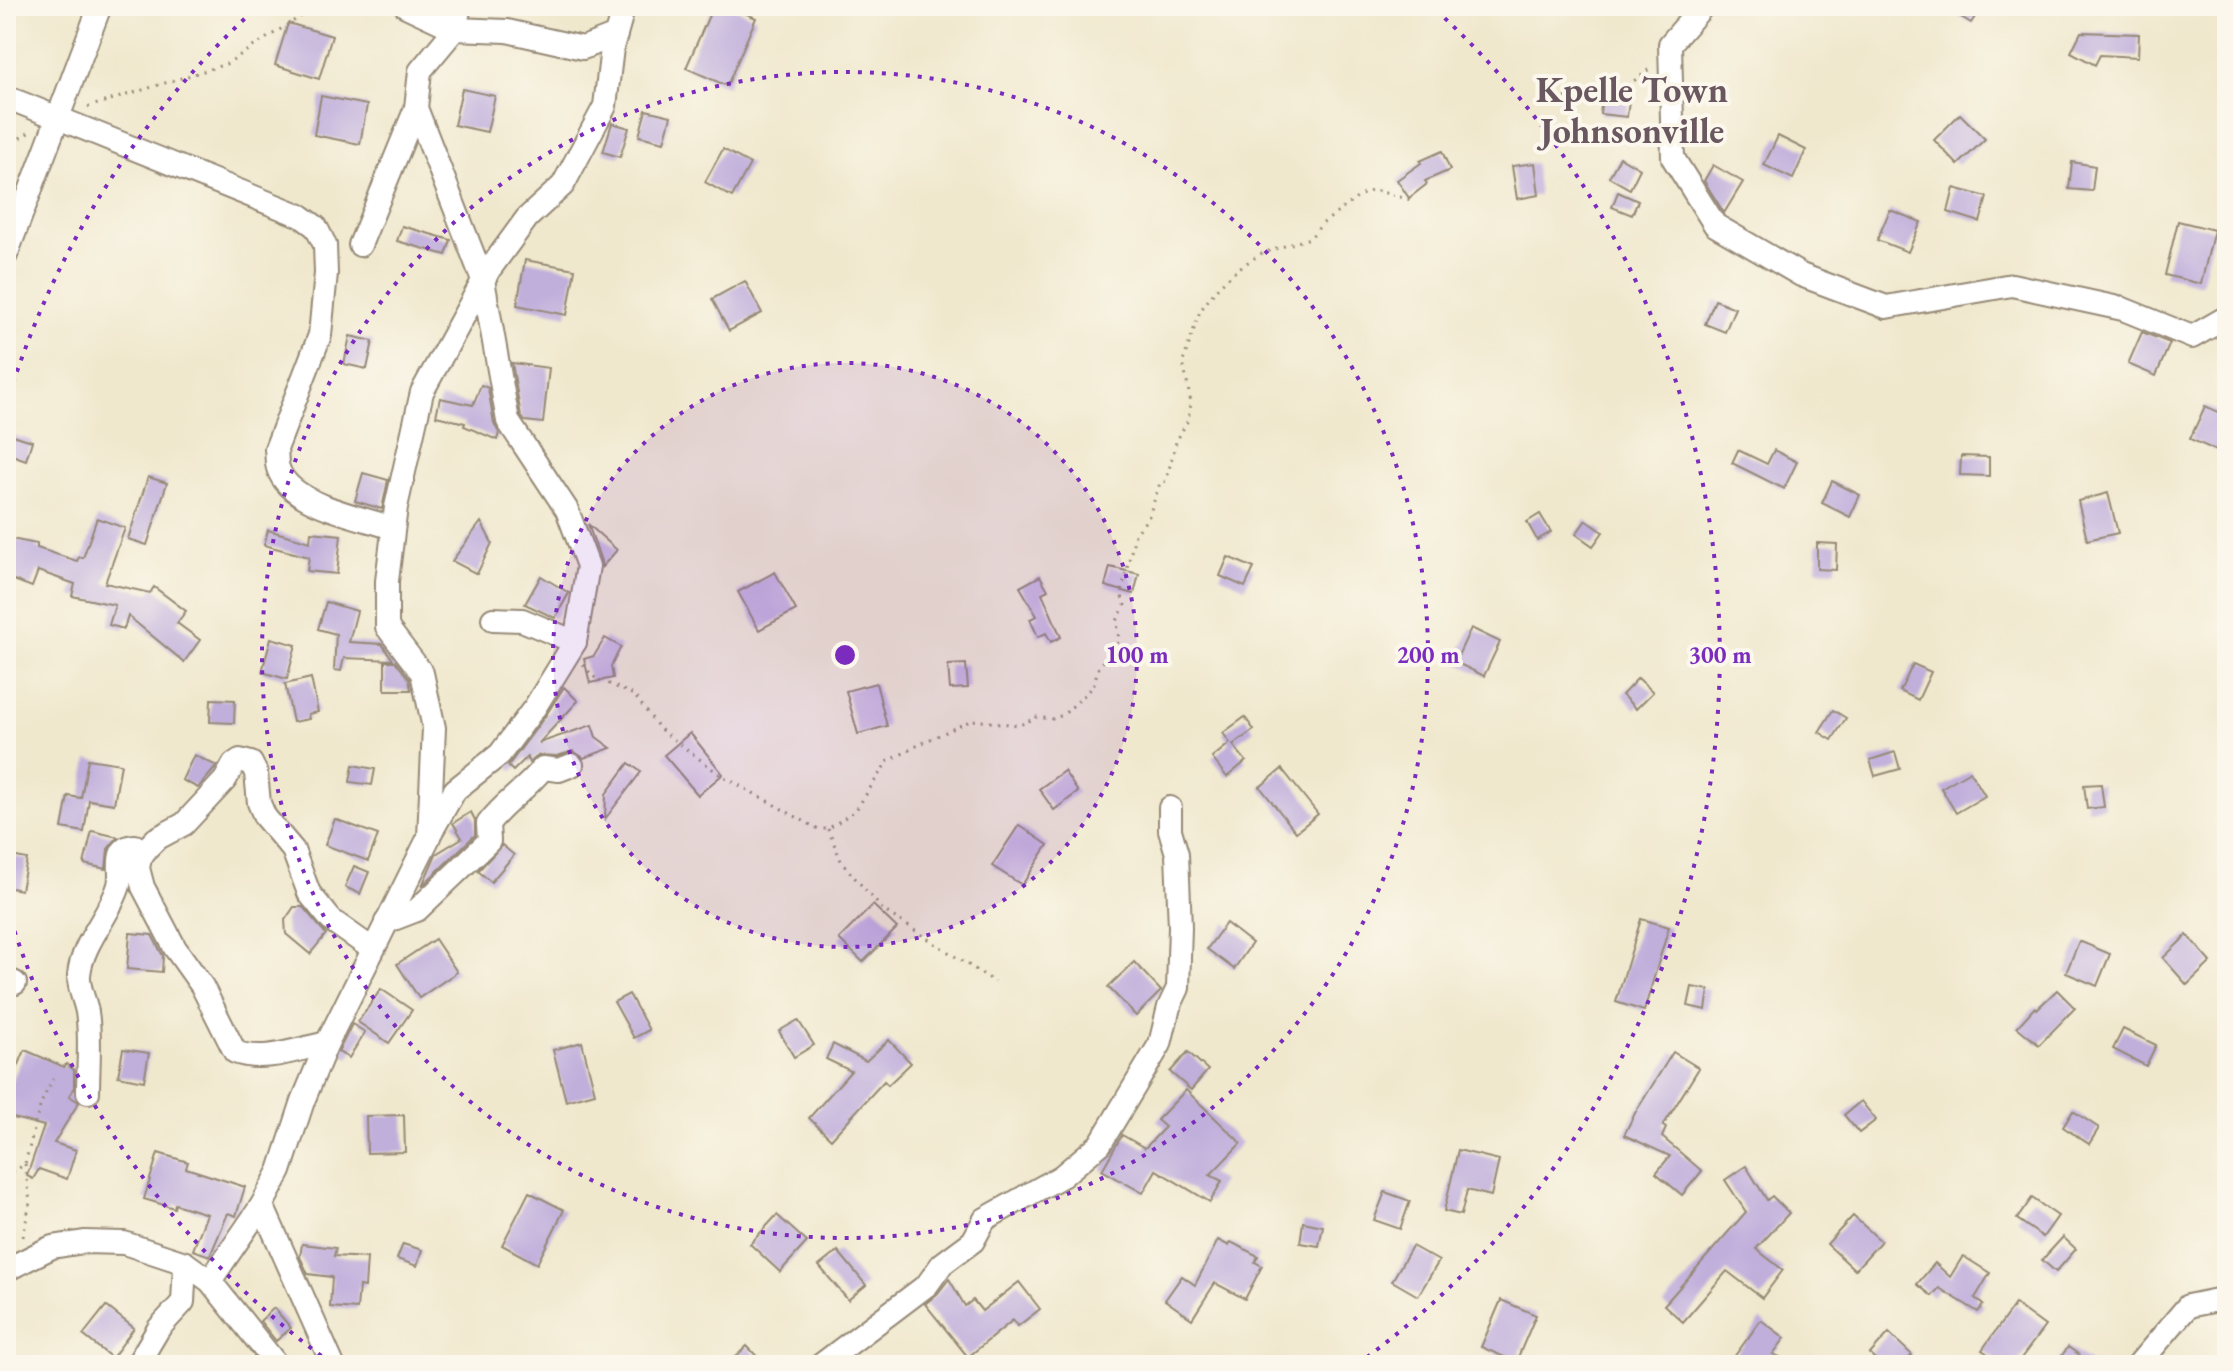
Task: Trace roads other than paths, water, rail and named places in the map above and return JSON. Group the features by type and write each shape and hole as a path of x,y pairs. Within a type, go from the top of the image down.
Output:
{"street":[{"path":"6,255 100,6"},
{"path":"406,6 455,29 507,31 583,48 616,35"},
{"path":"360,245 416,108 420,71 455,29 460,6"},
{"path":"429,837 434,728 422,673 387,627 387,581 393,528 422,392 483,280 527,218 563,185 605,106 612,48 624,6"},
{"path":"1703,6 1670,44 1673,158 1715,225 1801,275 1886,307 2012,285 2123,309 2192,337 2227,317"},
{"path":"6,97 301,216 316,227 325,245 326,273 320,335 276,449 278,469 288,485 313,502 393,528"},
{"path":"210,1281 262,1205 280,1171 303,1101 327,1043 455,790 500,754 535,707 573,646 588,566 567,510 508,421 483,280 416,108"},
{"path":"493,619 522,620 573,646"},
{"path":"327,1043 273,1055 245,1056 235,1052 202,986 175,948 143,887 138,868 140,858 156,839 184,824 225,780 234,764 240,760 251,763 265,817 293,850 309,893 331,920 372,949"},
{"path":"386,922 417,910 489,841 488,824 493,817 529,786 543,768 559,770 572,765"},
{"path":"821,1365 927,1285 942,1264 973,1241 985,1219 1062,1176 1100,1144 1160,1044 1169,1007 1178,988 1180,927 1177,854 1170,830 1170,808"},
{"path":"88,1092 88,1019 79,973 88,945 120,882 118,864 123,850 135,846 140,858"},
{"path":"262,1205 333,1365"},
{"path":"8,1268 52,1247 84,1242 124,1243 185,1263 210,1281 277,1365"},
{"path":"137,1365 159,1328 183,1302 185,1263"},
{"path":"2138,1365 2188,1306 2227,1298"}],"district":[{"name":"Kpelle Town Johnsonville","path":"1632,110"}]}
